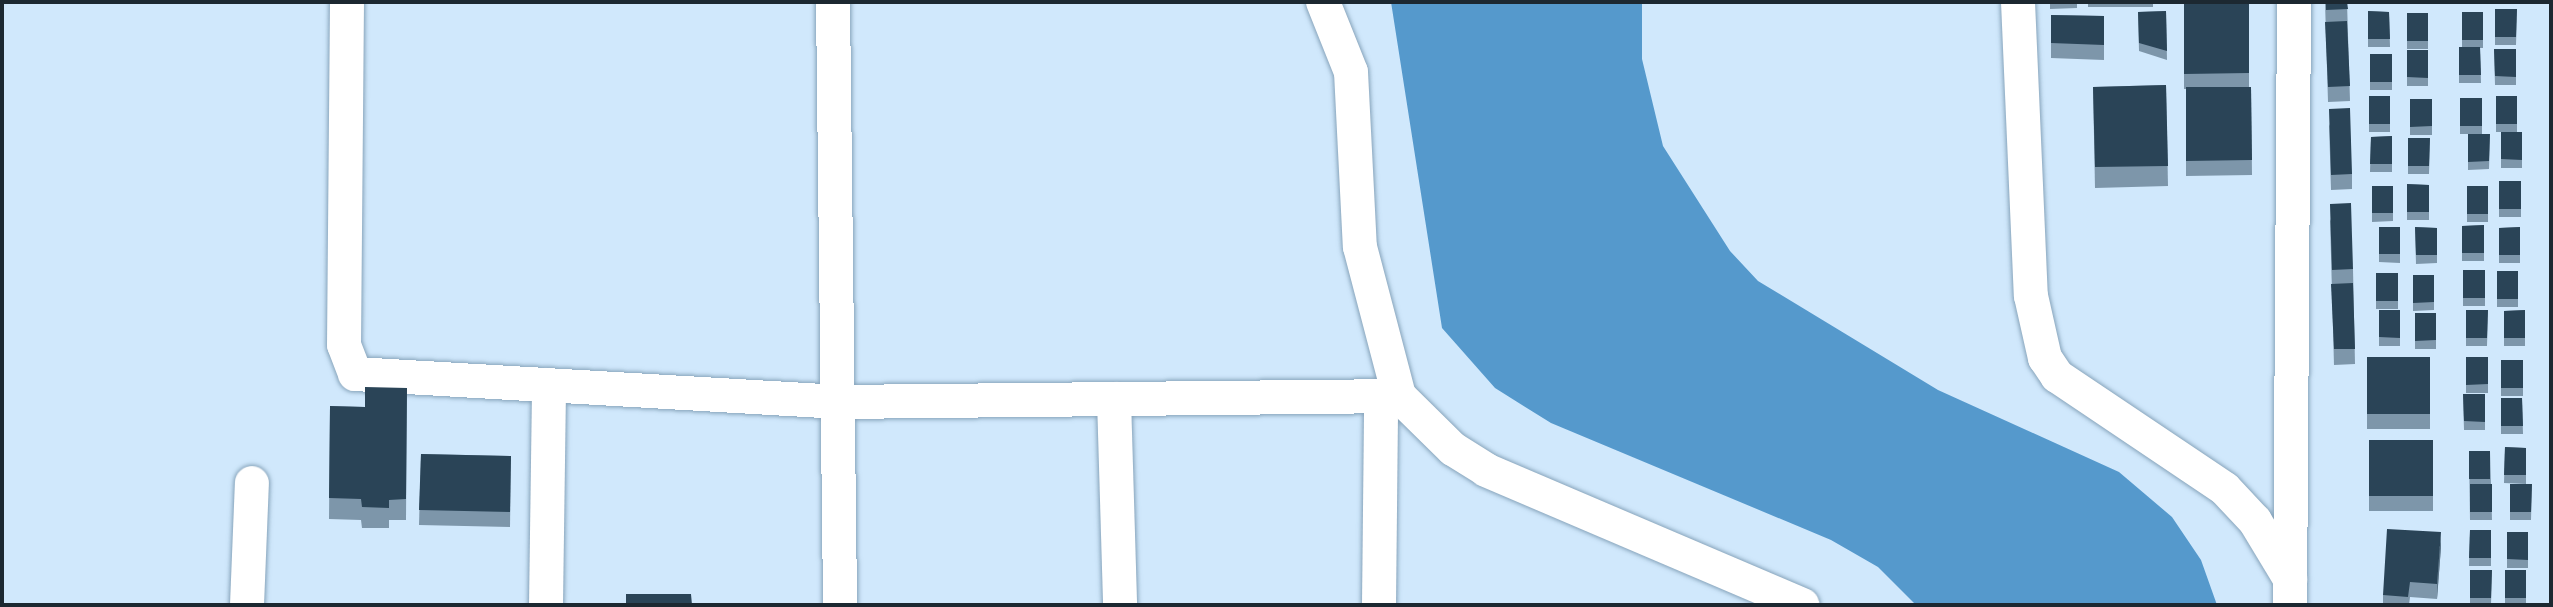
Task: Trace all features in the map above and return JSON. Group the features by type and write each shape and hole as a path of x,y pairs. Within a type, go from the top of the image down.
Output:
{"street":[{"path":"347,2 348,365 371,379 549,385 838,402 1390,396 1453,449 1486,470 1802,605"},
{"path":"833,2 840,605"},
{"path":"1323,2 1351,72 1360,247 1390,396 1379,605"},
{"path":"2018,2 2031,296 2045,358 2057,376 2225,489 2255,521 2290,592"},
{"path":"2290,592 2294,2"},
{"path":"546,605 549,385"},
{"path":"1114,399 1120,605"},
{"path":"247,605 252,483"}],"water":[{"path":"1391,2 1642,2 1642,59 1663,146 1730,251 1758,281 1938,390 2119,472 2172,517 2201,560 2217,605 1916,605 1878,567 1831,540 1551,423 1495,388 1442,328"}],"building":[{"path":"2184,2 2249,2 2249,73 2184,74"},
{"path":"2326,2 2347,2 2348,9 2326,10"},
{"path":"2495,9 2517,9 2516,37 2495,37"},
{"path":"2166,11 2167,51 2139,43 2138,12"},
{"path":"2368,11 2389,12 2390,39 2368,39"},
{"path":"2462,12 2483,12 2483,40 2462,40"},
{"path":"2407,13 2428,13 2428,41 2407,41"},
{"path":"2051,15 2104,16 2104,45 2051,43"},
{"path":"2347,21 2350,86 2328,87 2325,22"},
{"path":"2459,47 2480,47 2481,75 2459,75"},
{"path":"2494,49 2516,49 2516,77 2495,76"},
{"path":"2407,50 2428,50 2428,78 2407,77"},
{"path":"2370,54 2392,54 2392,82 2370,82"},
{"path":"2166,85 2168,166 2095,167 2093,87"},
{"path":"2186,87 2251,87 2252,160 2186,161"},
{"path":"2369,96 2390,96 2390,124 2369,124"},
{"path":"2496,96 2517,96 2517,124 2496,124"},
{"path":"2460,98 2482,98 2482,126 2460,126"},
{"path":"2410,99 2432,99 2432,126 2410,127"},
{"path":"2350,108 2352,174 2331,175 2329,109"},
{"path":"2501,132 2522,132 2522,160 2501,159"},
{"path":"2468,134 2490,134 2489,161 2468,162"},
{"path":"2392,136 2392,164 2370,164 2371,137"},
{"path":"2408,138 2430,138 2429,166 2408,166"},
{"path":"2499,181 2521,181 2521,209 2499,209"},
{"path":"2407,184 2429,185 2429,212 2407,212"},
{"path":"2372,186 2393,186 2393,213 2372,213"},
{"path":"2467,186 2488,186 2488,214 2467,214"},
{"path":"2351,203 2353,269 2332,270 2330,204"},
{"path":"2484,225 2484,253 2462,253 2462,226"},
{"path":"2379,227 2400,227 2400,254 2379,254"},
{"path":"2415,227 2437,228 2437,255 2416,255"},
{"path":"2520,227 2520,255 2499,255 2499,228"},
{"path":"2463,270 2485,270 2485,298 2463,298"},
{"path":"2497,271 2518,271 2518,299 2497,299"},
{"path":"2376,273 2398,273 2398,301 2376,301"},
{"path":"2413,275 2434,275 2434,302 2413,303"},
{"path":"2353,283 2355,349 2334,349 2331,284"},
{"path":"2379,310 2400,310 2400,338 2379,337"},
{"path":"2466,310 2488,310 2487,338 2466,338"},
{"path":"2525,310 2525,338 2504,338 2504,311"},
{"path":"2415,313 2436,313 2436,340 2415,341"},
{"path":"2367,357 2430,357 2430,414 2367,414"},
{"path":"2466,357 2488,357 2488,384 2466,385"},
{"path":"2501,360 2523,360 2523,388 2501,388"},
{"path":"365,387 407,388 406,499 389,500 389,508 362,507 361,499 329,498 330,406 365,407"},
{"path":"2463,394 2485,394 2485,422 2464,421"},
{"path":"2501,398 2522,398 2523,426 2501,426"},
{"path":"2369,440 2433,440 2433,496 2369,496"},
{"path":"2505,447 2526,448 2526,475 2504,475"},
{"path":"2469,451 2490,451 2490,479 2469,479"},
{"path":"421,454 511,456 510,512 419,510"},
{"path":"2470,484 2492,484 2492,512 2470,512"},
{"path":"2510,484 2532,484 2531,512 2510,512"},
{"path":"2387,529 2441,532 2437,584 2410,582 2408,597 2383,595"},
{"path":"2470,530 2491,530 2491,558 2469,558"},
{"path":"2507,532 2528,532 2528,560 2507,559"},
{"path":"2470,570 2492,570 2491,598 2470,598"},
{"path":"2505,570 2526,570 2526,598 2505,598"},
{"path":"626,594 691,594 692,605 626,605"}]}
